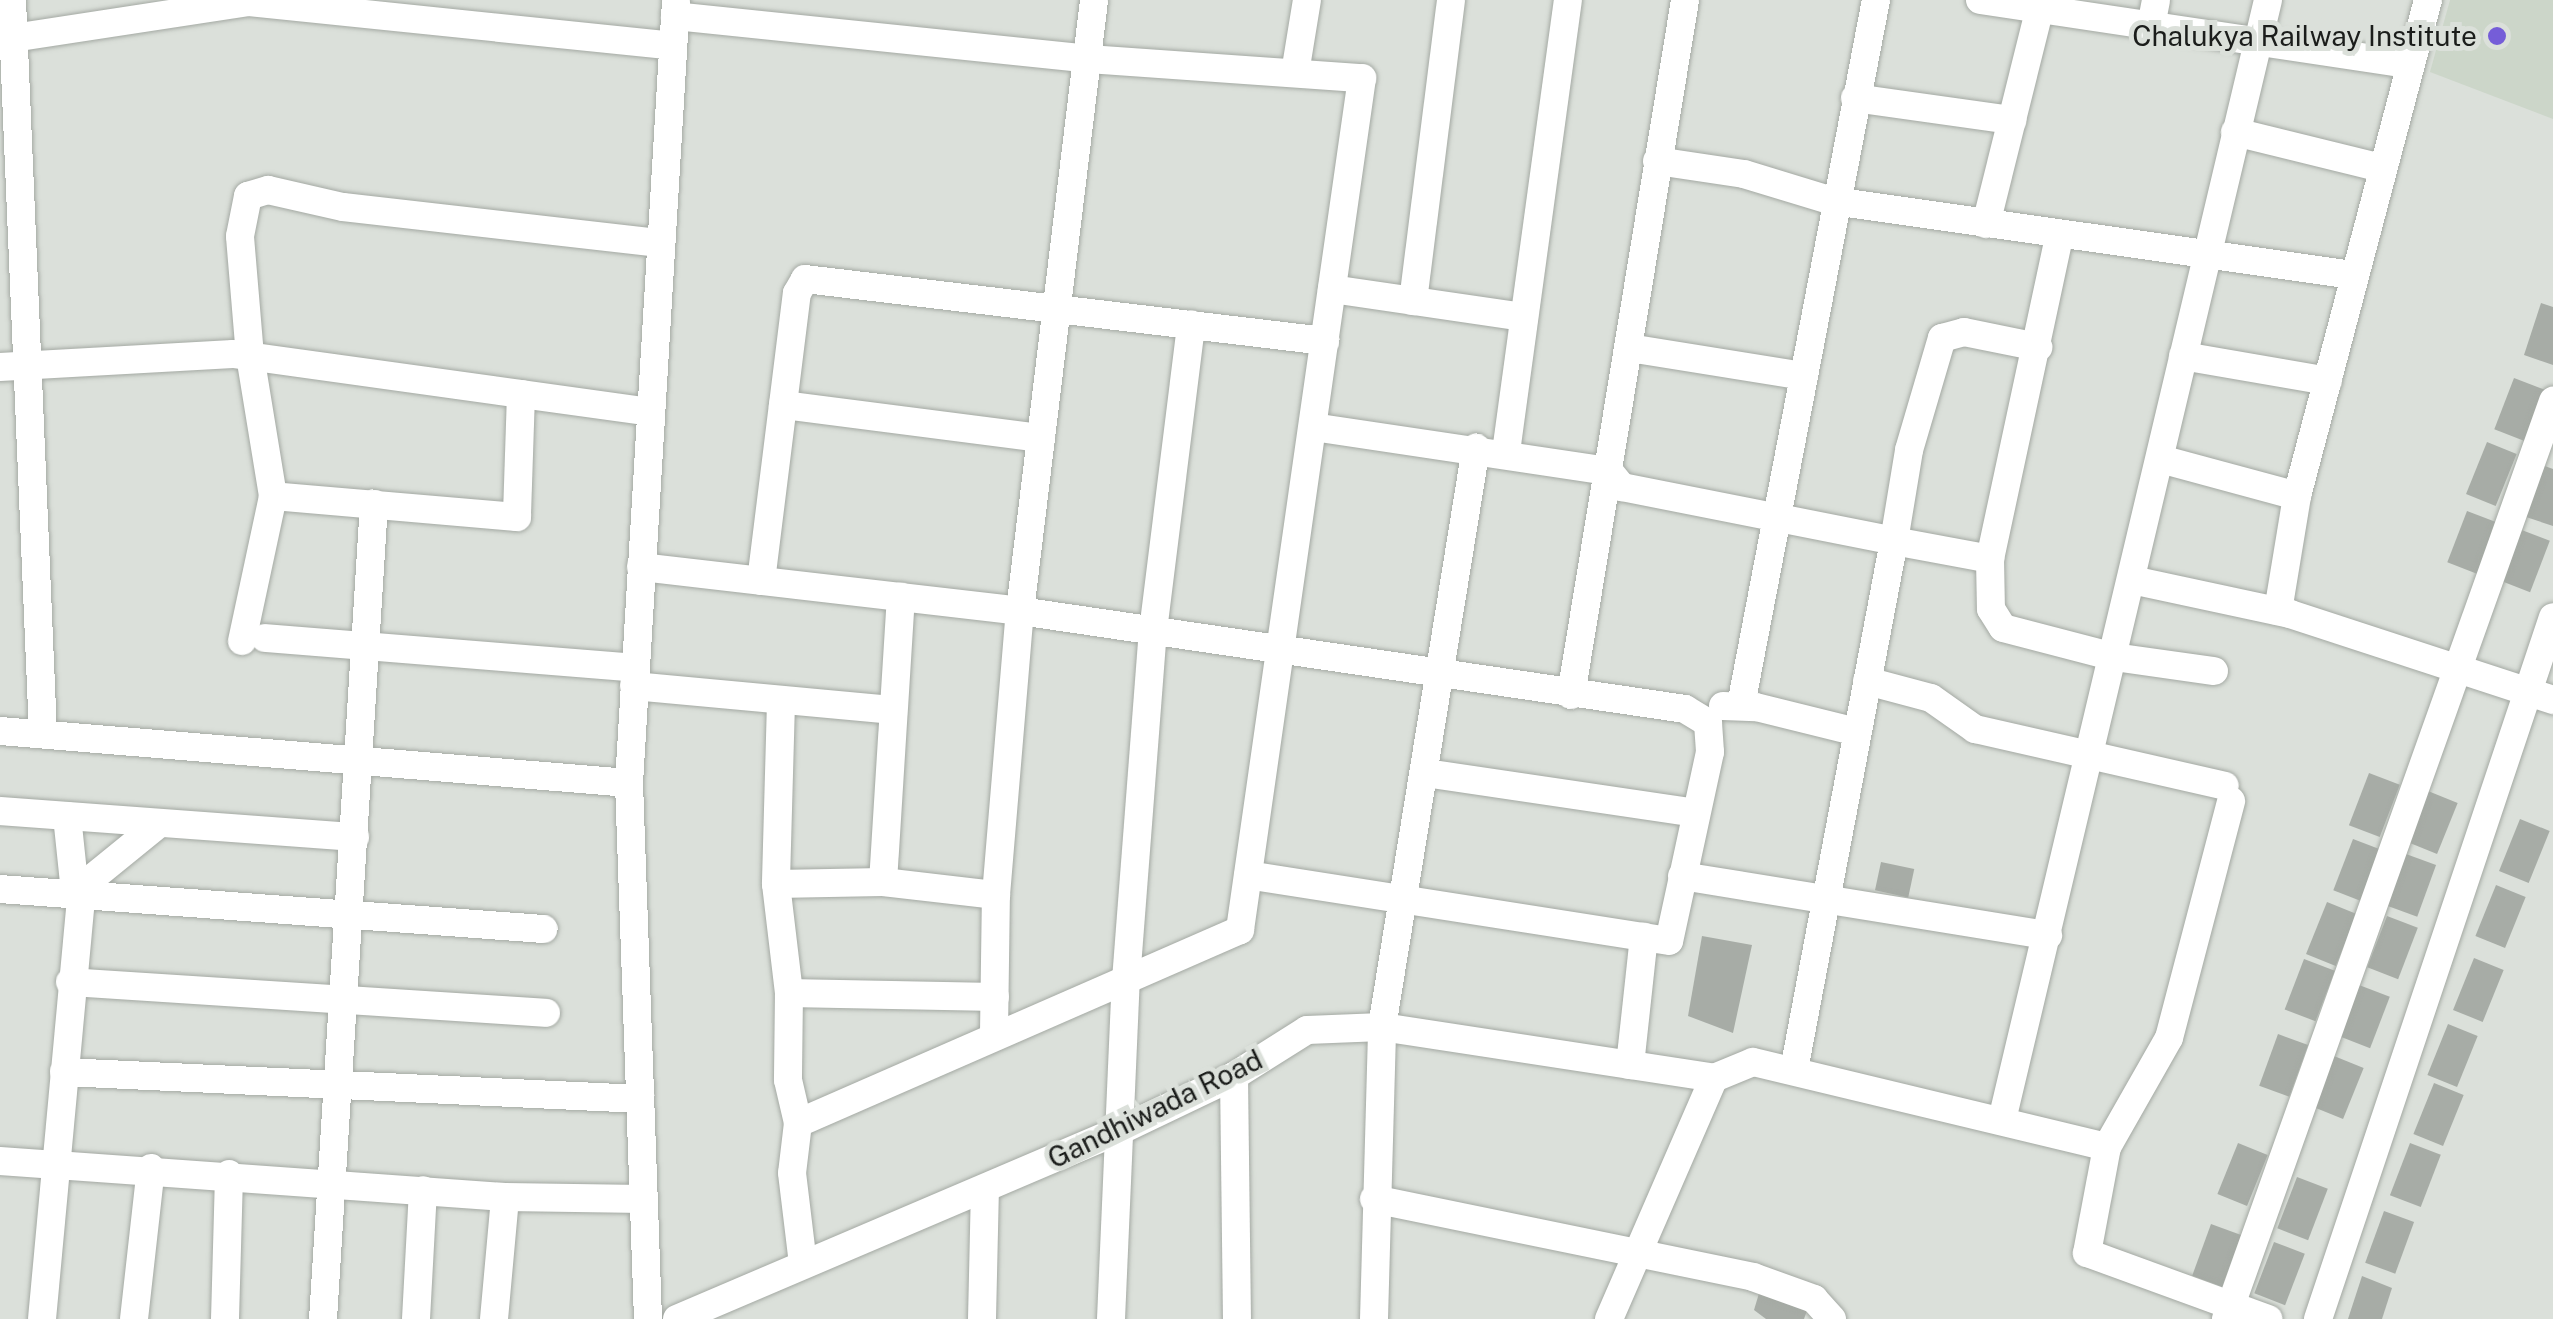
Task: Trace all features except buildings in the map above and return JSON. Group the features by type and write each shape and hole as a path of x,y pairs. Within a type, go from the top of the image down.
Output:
{"street":[{"path":"12,0 5,40 12,365 43,733"},
{"path":"994,1032 996,895 1020,611 1094,0"},
{"path":"1295,73 1306,0"},
{"path":"1413,301 1451,0"},
{"path":"1506,452 1568,0"},
{"path":"1571,696 1685,0"},
{"path":"1741,705 1804,376 1833,200 1876,0"},
{"path":"1980,0 2154,13 2258,40 2410,64"},
{"path":"2002,1120 2268,0"},
{"path":"2278,611 2297,496 2428,0"},
{"path":"5,40 157,9 249,2 672,46"},
{"path":"1986,224 2040,6"},
{"path":"648,1319 629,783 676,8 1088,59 1362,78 1240,930 994,1032 798,1124"},
{"path":"1855,98 2012,120"},
{"path":"2236,132 2382,168"},
{"path":"1657,161 1744,174 1833,200 2059,236 2207,250 2353,274"},
{"path":"660,243 256,192 240,220 250,356 272,496 254,640 367,647 635,677 780,702 891,710"},
{"path":"2059,236 1990,559 1991,609 2003,628 2114,657 2214,672"},
{"path":"761,580 797,294 806,279 1325,341"},
{"path":"1332,289 1524,318"},
{"path":"1111,1319 1126,980 1152,632 1191,324"},
{"path":"1794,1070 1909,450 1942,338 1964,332 2038,347"},
{"path":"1630,348 1804,376"},
{"path":"12,365 250,356 650,412"},
{"path":"2183,356 2328,381"},
{"path":"272,496 517,517 521,394"},
{"path":"2229,1312 2454,668 2553,401"},
{"path":"783,405 1041,438"},
{"path":"1314,427 1506,452 1609,471 1622,487 1775,521 1990,559"},
{"path":"1374,1319 1374,1199 1382,1027 1442,677 1476,448"},
{"path":"2160,458 2297,496"},
{"path":"323,1319 352,917 355,760 367,647 374,504"},
{"path":"641,567 1020,611 1698,713 1741,705 1856,732"},
{"path":"2132,580 2278,611 2553,700"},
{"path":"884,882 891,710 902,597"},
{"path":"2318,1319 2525,691 2553,617"},
{"path":"1867,681 1930,698 1975,729 2092,753 2228,794 2169,1038 2106,1147 2087,1253 2229,1312 2268,1319"},
{"path":"780,702 776,884 789,993 788,1080 798,1124 792,1174 803,1264"},
{"path":"1248,876 1668,940 1711,735 1698,713"},
{"path":"0,731 629,783"},
{"path":"1425,773 1695,813"},
{"path":"0,811 355,837"},
{"path":"67,816 75,892 160,823"},
{"path":"1682,876 2048,935"},
{"path":"776,884 884,882 996,895"},
{"path":"0,889 81,899 544,929"},
{"path":"42,1319 58,1164 70,982 81,899"},
{"path":"1630,1065 1644,936"},
{"path":"70,982 546,1013"},
{"path":"789,993 995,997"},
{"name":"Gandhiwada Road","path":"677,1319 1121,1130 1234,1076 1308,1030 1382,1027 1714,1078"},
{"path":"1609,1319 1714,1078 1753,1062 2106,1147"},
{"path":"64,1072 338,1089 640,1099"},
{"path":"1234,1076 1237,1319"},
{"path":"0,1160 505,1197 644,1199"},
{"path":"134,1319 150,1168"},
{"path":"225,1319 229,1174"},
{"path":"416,1319 423,1190"},
{"path":"982,1319 985,1190"},
{"path":"494,1319 505,1197"},
{"path":"1374,1199 1791,1288 1832,1319"}],"shaded area":[{"name":"Chalukya Railway Institute","path":"2450,0 2553,0 2553,119 2430,72"}],"place":[{"name":"Chalukya Railway Institute","path":"2497,36"}]}
